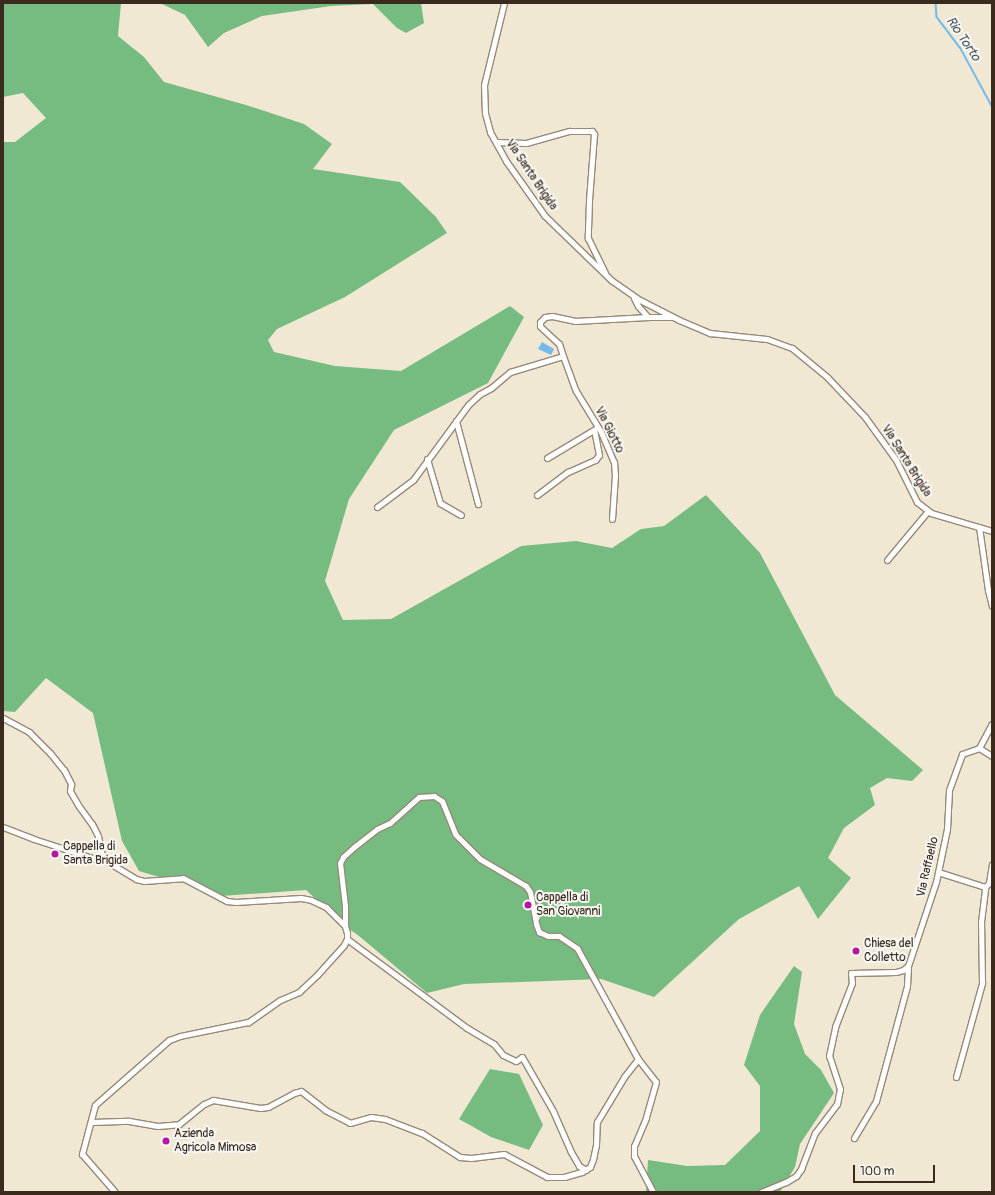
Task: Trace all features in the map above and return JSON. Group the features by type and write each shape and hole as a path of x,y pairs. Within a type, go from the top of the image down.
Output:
{"street":[{"path":"496,142 490,132 485,113 484,85 504,3"},
{"name":"Via Santa Brigida","path":"607,277 588,238 594,134 592,131 569,131 526,143 496,142 506,161 545,216 607,277 632,295 673,317 710,334 767,339 792,348 827,377 865,417 896,460 917,502 928,511 992,532"},
{"path":"632,295 638,306 648,317 673,317"},
{"name":"Via Giotto","path":"612,519 615,475 614,462 596,424 576,391 559,344 540,326 540,322 545,317 552,316 575,321 648,317"},
{"path":"377,507 413,480 468,405 510,372 563,356"},
{"path":"456,421 478,504"},
{"path":"536,495 568,472 594,460 600,455 594,430 596,424"},
{"path":"547,458 594,430"},
{"path":"427,459 440,503 461,515"},
{"path":"887,560 928,511"},
{"path":"979,527 988,590 992,606"},
{"path":"3,718 29,732 50,753 64,770 71,784 70,791 92,824 98,836 103,859"},
{"path":"992,724 979,748 992,756"},
{"name":"Via Raffaello","path":"854,1138 876,1101 907,986 908,966 938,872 947,830 950,790 962,754 979,748"},
{"path":"115,1192 82,1154 96,1105 132,1075 157,1049 169,1040 180,1036 248,1022 280,1000 299,992 317,975 344,945 347,939 345,926 345,901 340,863 343,857 377,829 390,822 420,797 434,796 442,801 455,834 475,854 526,886 530,892 539,932 548,936 559,936 576,948 638,1059 656,1082 646,1118 634,1146 634,1156 653,1192"},
{"path":"3,827 95,859 103,859 136,879 144,881 183,878 227,901 236,902 301,898 311,900 326,907 345,926"},
{"path":"956,1077 982,983 981,922 985,887 989,883 992,864"},
{"path":"938,872 985,887"},
{"path":"347,939 467,1028 494,1044 503,1055 516,1061 522,1057 553,1111 571,1152 579,1166 586,1170"},
{"path":"761,1192 786,1182 796,1176 801,1169 815,1133 836,1104 840,1089 829,1056 835,1027 852,983 853,976 851,973 896,972 903,970 908,966"},
{"path":"92,1122 129,1121 158,1126 179,1124 204,1104 213,1100 260,1108 268,1107 294,1093 301,1091 325,1110 345,1122 350,1123 375,1117 391,1121 426,1135 460,1157 471,1158 504,1154 541,1174 554,1178 577,1174 586,1170 593,1159 597,1122 624,1077 638,1059"}],"green space":[{"path":"3,3 121,3 118,36 144,57 164,82 246,105 304,124 332,144 313,169 400,182 436,217 447,233 345,297 277,329 268,340 274,352 335,366 401,371 510,306 524,317 488,383 394,430 349,499 325,581 343,620 391,619 521,546 576,541 612,548 641,529 664,526 706,495 760,553 835,695 923,770 912,781 887,778 870,788 875,805 844,828 828,858 851,878 818,919 799,886 739,919 654,997 601,979 464,984 427,993 345,926 306,890 221,896 182,880 159,877 139,871 122,841 93,713 46,678 15,712 3,711 3,142 15,142 46,118 23,93 3,97"},
{"path":"160,3 421,3 424,23 406,33 397,28 373,4 331,6 262,16 224,33 208,47 185,15"},
{"path":"794,966 802,972 794,1024 805,1054 821,1070 834,1093 800,1144 795,1167 780,1192 646,1192 648,1160 687,1166 725,1165 760,1131 760,1086 744,1065 760,1015"},
{"path":"490,1069 519,1074 543,1125 529,1150 491,1137 459,1119"}],"water":[{"path":"542,342 554,349 551,355 538,349"}],"waterway":[{"name":"Rio Torto","path":"936,3 937,17 960,47 992,106"}],"place":[{"name":"Cappella di Santa Brigida","path":"55,854"},
{"name":"Cappella di San Giovanni","path":"528,905"},
{"name":"Chiesa del Colletto","path":"856,951"},
{"name":"Azienda Agricola Mimosa","path":"166,1141"}]}
